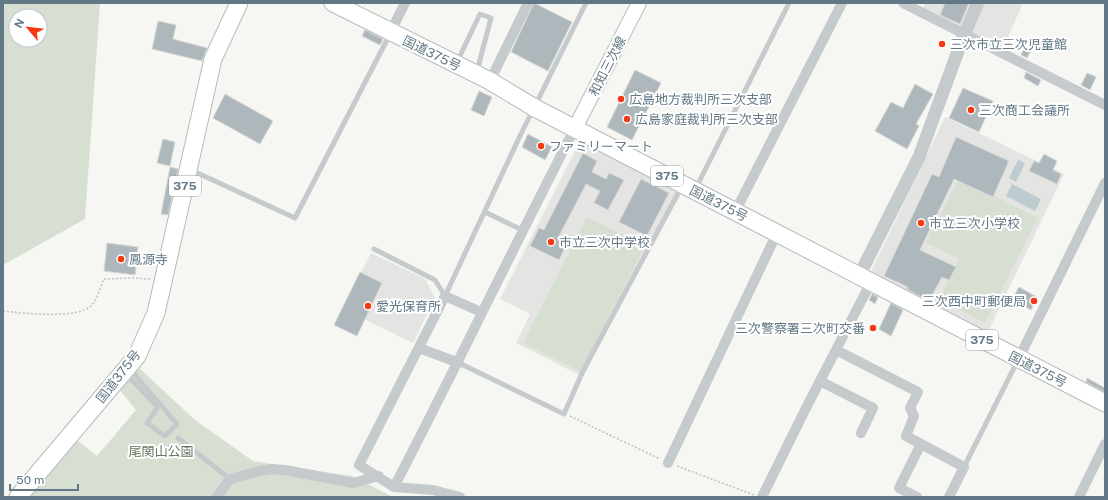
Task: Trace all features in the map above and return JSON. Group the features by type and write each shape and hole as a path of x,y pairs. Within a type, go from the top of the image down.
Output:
{"highway":[{"name":"国道375号","path":"18,497 137,356 156,313 165,281 213,59 239,3"},
{"name":"国道375号","path":"333,3 390,33 483,78 535,108 1105,403"}],"main road":[{"name":"和知三次線","path":"575,128 639,3"}],"street":[{"path":"390,33 405,3"},
{"path":"483,78 528,3"},
{"path":"735,212 842,3"},
{"path":"903,3 1105,105"},
{"path":"761,497 836,350 865,279 919,157 964,35 978,3"},
{"path":"394,487 459,363 481,312 575,128"},
{"path":"1018,358 1105,183"},
{"path":"668,463 777,233"},
{"path":"460,497 433,490 394,487 378,476 359,466 445,296 481,312"},
{"path":"419,348 459,363"},
{"path":"836,350 918,392 910,408 914,416 906,436 964,467 949,497"},
{"path":"820,381 873,408 861,433"},
{"path":"917,497 899,488 921,444"},
{"path":"1079,497 1105,444"},
{"path":"218,497 230,479 255,472 285,470 353,483 378,476"}],"lane":[{"path":"445,296 586,3"},
{"path":"459,363 564,414 583,371 689,188 789,3"},
{"path":"456,65 480,14 491,18 483,78"},
{"path":"189,169 295,218 390,33"},
{"path":"485,212 522,230"},
{"path":"374,249 435,280 445,296"},
{"path":"964,467 1018,358"},
{"path":"126,369 177,424 165,436 147,423 158,407 126,369"},
{"path":"178,438 230,479"}],"path":[{"path":"3,311 38,314 81,311 91,306 104,280 132,278 165,281"},
{"path":"564,414 668,463 761,497"}],"shaded area":[{"path":"925,3 1023,3 1001,53 922,11"},
{"path":"945,117 1064,174 986,336 869,276"},
{"path":"580,141 678,191 583,377 516,343 530,314 500,299"},
{"path":"1018,160 1025,163 1016,182 1009,178"},
{"path":"1012,184 1041,199 1035,211 1006,196"},
{"path":"371,253 425,279 435,298 413,343 343,309"}],"green space":[{"path":"3,3 100,3 85,219 3,265"},
{"path":"959,178 1038,218 985,323 939,300 959,259 926,243"},
{"path":"587,217 645,246 581,372 523,343"},
{"name":"尾関山公園","path":"138,367 195,420 253,461 352,476 393,497 30,497 74,438 97,456 136,410 119,389"}],"building":[{"path":"534,3 572,22 548,71 511,52"},
{"path":"945,3 969,3 960,24 940,15"},
{"path":"158,21 176,25 173,39 207,48 202,61 152,49"},
{"path":"365,30 383,39 380,45 362,36"},
{"path":"1025,47 1031,50 1027,58 1021,55"},
{"path":"635,70 661,83 632,140 607,127"},
{"path":"1026,72 1041,80 1038,86 1024,78"},
{"path":"1087,73 1096,77 1090,90 1081,85"},
{"path":"915,84 933,94 916,124 919,126 907,149 875,131 891,102 903,108"},
{"name":"三次商工会議所","path":"963,88 993,101 979,132 949,118"},
{"path":"479,91 492,97 484,116 471,110"},
{"path":"225,94 273,121 260,144 213,118"},
{"path":"528,134 552,147 545,160 522,147"},
{"path":"956,137 1009,161 993,197 954,179 920,250 956,267 949,280 942,277 929,301 907,289 908,287 884,276 932,174 939,177"},
{"path":"163,139 175,142 170,166 157,163"},
{"path":"583,153 597,161 592,172 606,179 609,173 624,180 608,210 594,203 600,191 586,184 558,238 568,242 559,260 530,246 539,228 544,230"},
{"path":"1044,154 1057,161 1053,170 1061,174 1057,184 1029,171 1034,161 1039,163"},
{"path":"170,167 178,169 168,215 161,214"},
{"path":"641,179 669,193 647,236 619,222"},
{"name":"鳳源寺","path":"107,243 138,247 135,275 104,271"},
{"path":"360,272 382,283 357,336 334,325"},
{"path":"1019,287 1037,297 1031,310 1012,299"},
{"path":"872,294 878,297 875,304 869,300"},
{"path":"891,303 903,310 891,336 879,329"},
{"path":"1087,378 1105,388 1105,392 1086,382"}],"place":[{"name":"三次市立三次児童館","path":"942,44"},
{"name":"広島地方裁判所三次支部","path":"621,99"},
{"name":"三次商工会議所","path":"971,110"},
{"name":"広島家庭裁判所三次支部","path":"627,119"},
{"name":"ファミリーマート","path":"541,146"},
{"name":"市立三次小学校","path":"921,223"},
{"name":"市立三次中学校","path":"551,242"},
{"name":"鳳源寺","path":"121,259"},
{"name":"三次西中町郵便局","path":"1034,301"},
{"name":"愛光保育所","path":"368,306"},
{"name":"三次警察署三次町交番","path":"873,328"}]}
